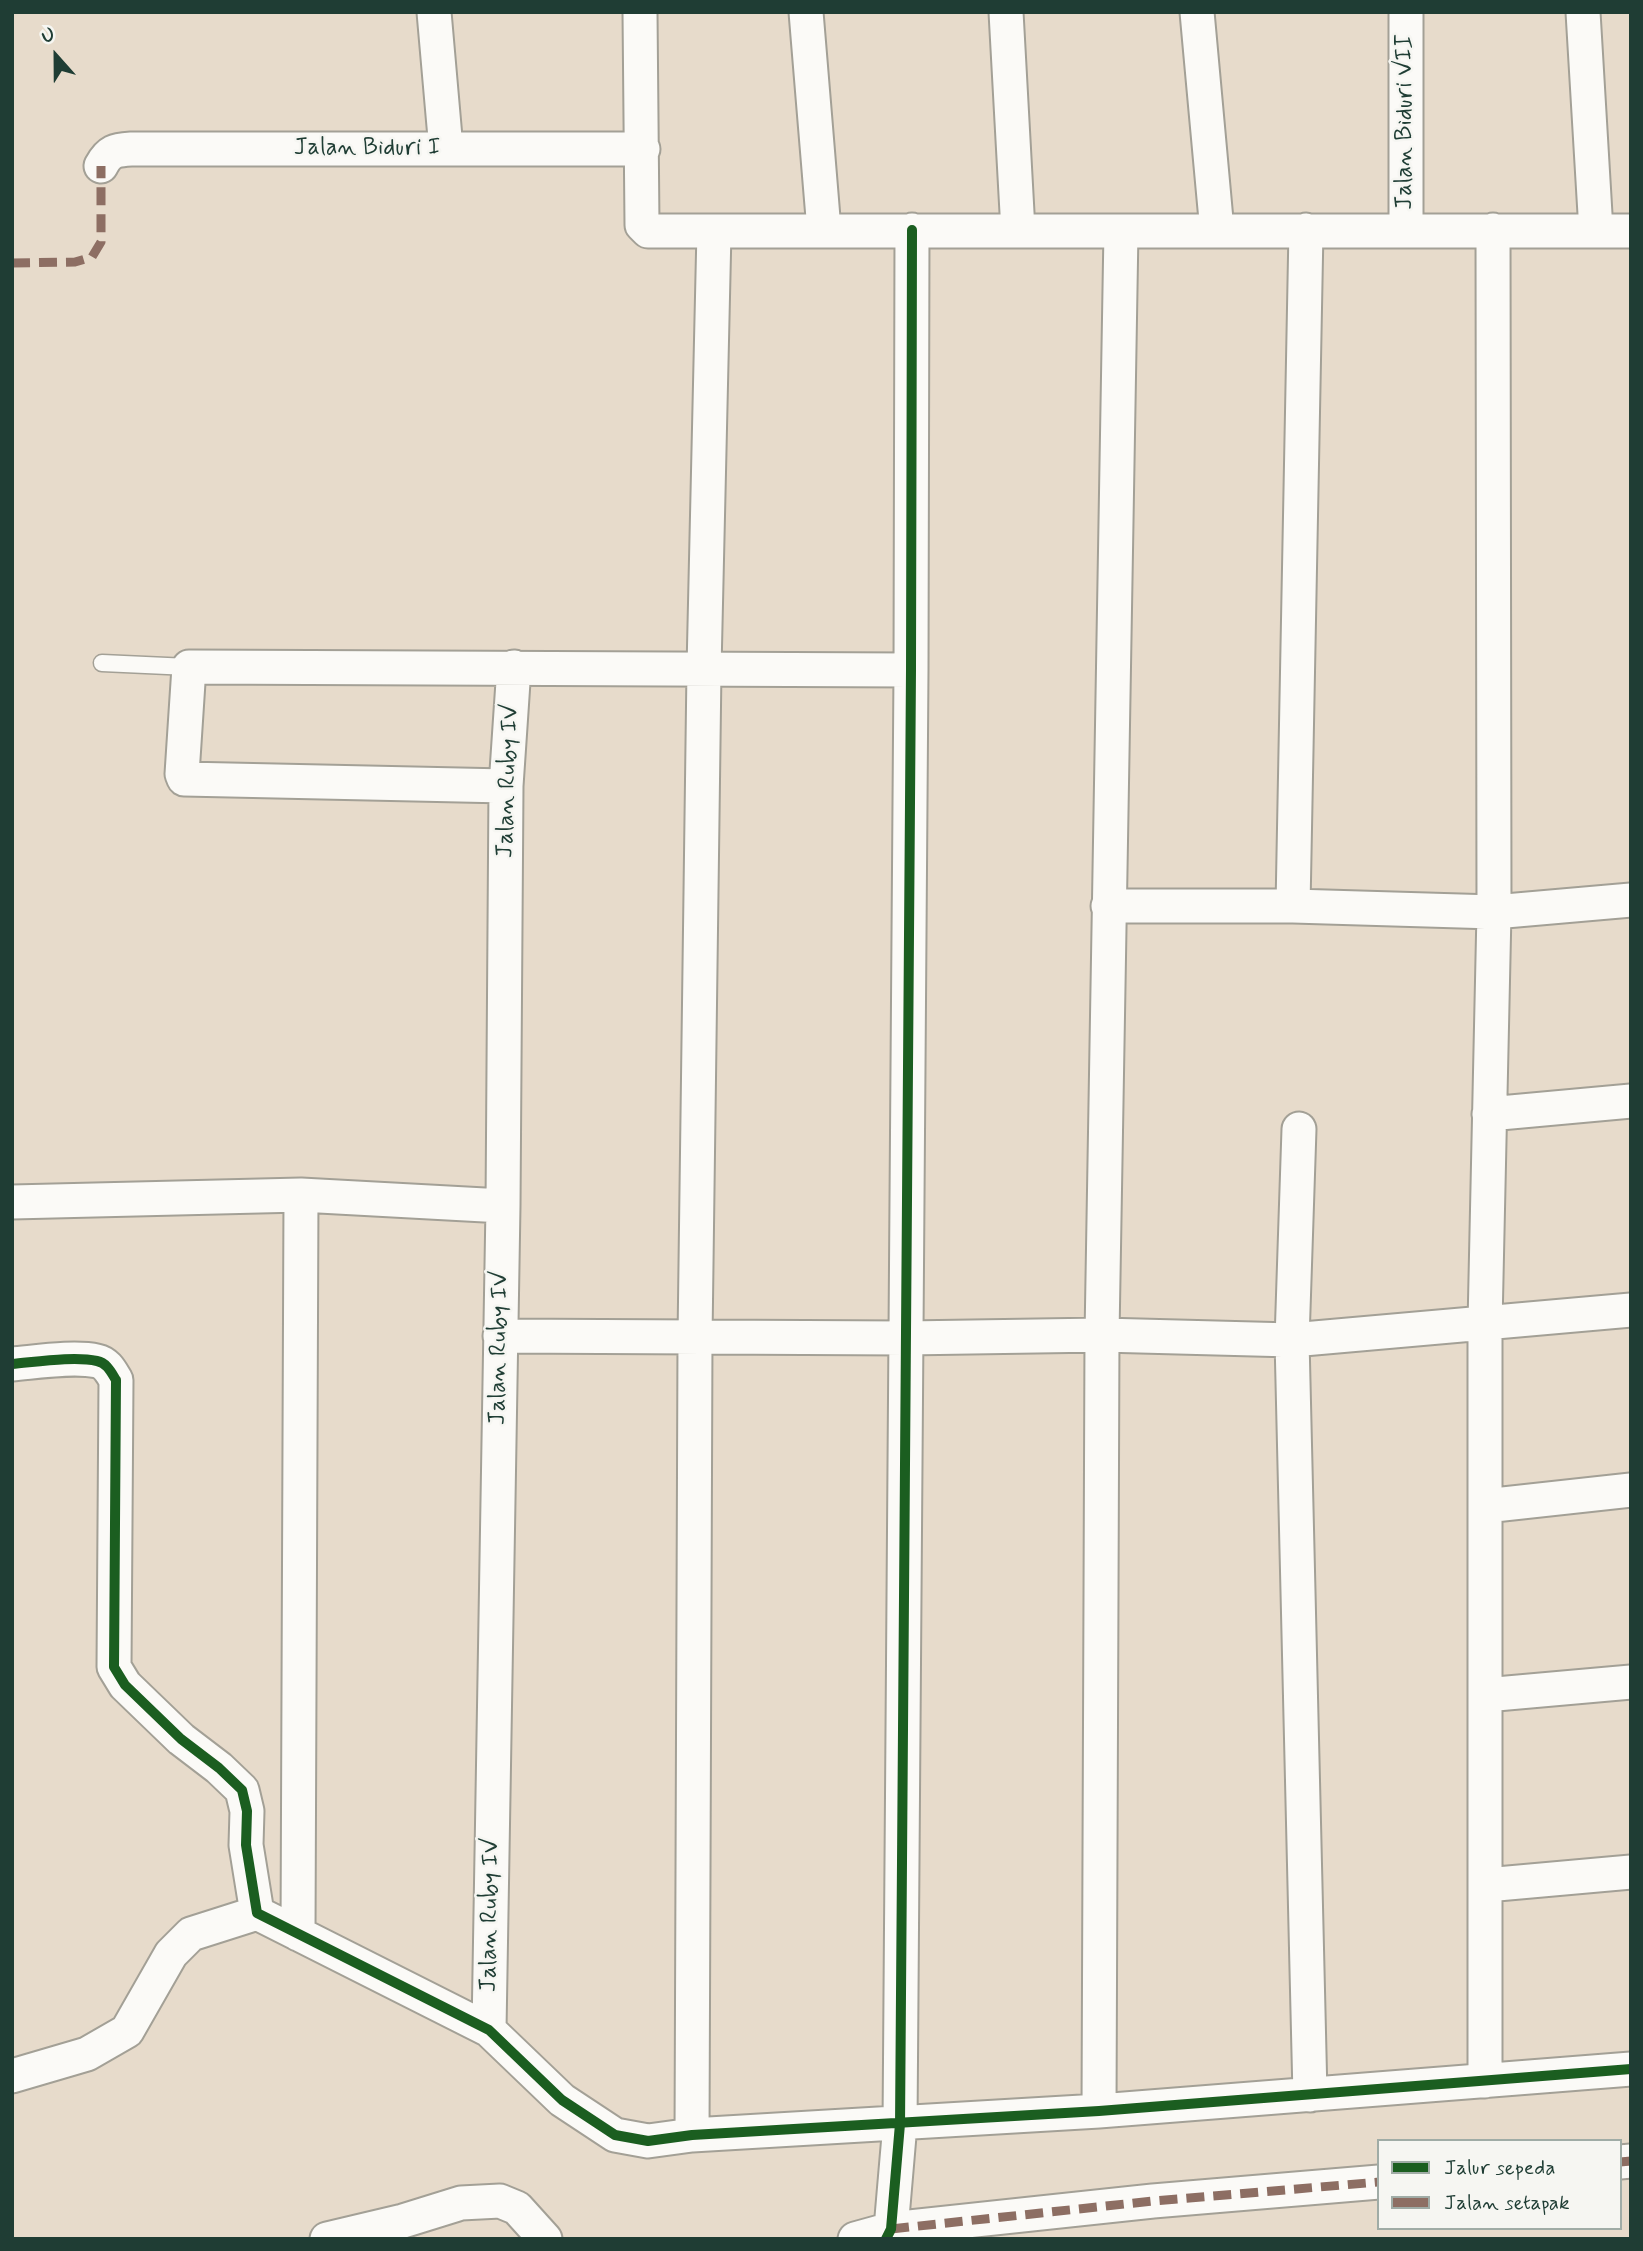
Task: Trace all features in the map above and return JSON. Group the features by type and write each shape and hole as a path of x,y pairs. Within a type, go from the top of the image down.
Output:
{"street":[{"path":"434,12 446,149"},
{"path":"640,12 644,229 1631,231"},
{"path":"806,12 824,230"},
{"path":"1006,12 1018,231"},
{"path":"1197,12 1217,231"},
{"name":"Jalan Biduri VII","path":"1406,12 1406,231"},
{"path":"1583,12 1596,231"},
{"name":"Jalan Biduri I","path":"101,166 113,150 643,149"},
{"path":"692,2135 695,1338 704,669 714,230"},
{"path":"888,2234 900,2124 912,230"},
{"path":"1099,2111 1102,1335 1121,230"},
{"path":"1293,906 1306,230"},
{"path":"1485,2081 1485,1324 1494,912 1493,230"},
{"path":"506,786 184,779 181,775 189,667 911,670"},
{"name":"Jalan Ruby IV","path":"489,2030 503,1206 506,786 514,667"},
{"path":"1108,905 1293,906 1494,912 1631,900"},
{"path":"1489,1114 1631,1101"},
{"path":"1299,1129 1292,1340 1310,2095"},
{"path":"298,1934 301,1195"},
{"path":"12,1202 301,1195 503,1206"},
{"path":"500,1336 906,1338 1102,1335 1292,1340 1631,1310"},
{"path":"12,1364 57,1360 98,1361 109,1368 116,1380 114,1667 125,1685 181,1740 219,1768 242,1790 247,1811 246,1845 257,1913"},
{"path":"1485,1506 1631,1490"},
{"path":"1485,1695 1631,1682"},
{"path":"1486,1885 1631,1872"},
{"path":"12,2076 87,2054 127,2031 171,1954 191,1934 257,1913 489,2030 562,2100 615,2135 648,2141 692,2135 1099,2111 1631,2069"},
{"path":"855,2239 1153,2201 1377,2182"},
{"path":"327,2239 461,2203 500,2201 517,2208 545,2239"}],"lane":[{"path":"102,663 189,667"}],"marked path":[{"path":"12,263 75,262 92,257 101,242 101,166"},
{"path":"1622,2162 1631,2161"},
{"path":"891,2229 1153,2201 1377,2182"}],"cycle path":[{"path":"886,2239 891,2229 900,2124 912,230"},
{"path":"12,1364 66,1359 97,1361 106,1366 116,1380 114,1667 125,1685 181,1739 219,1768 242,1790 247,1811 246,1845 257,1913 489,2030 562,2100 615,2135 648,2141 692,2135 1099,2111 1631,2069"}]}
